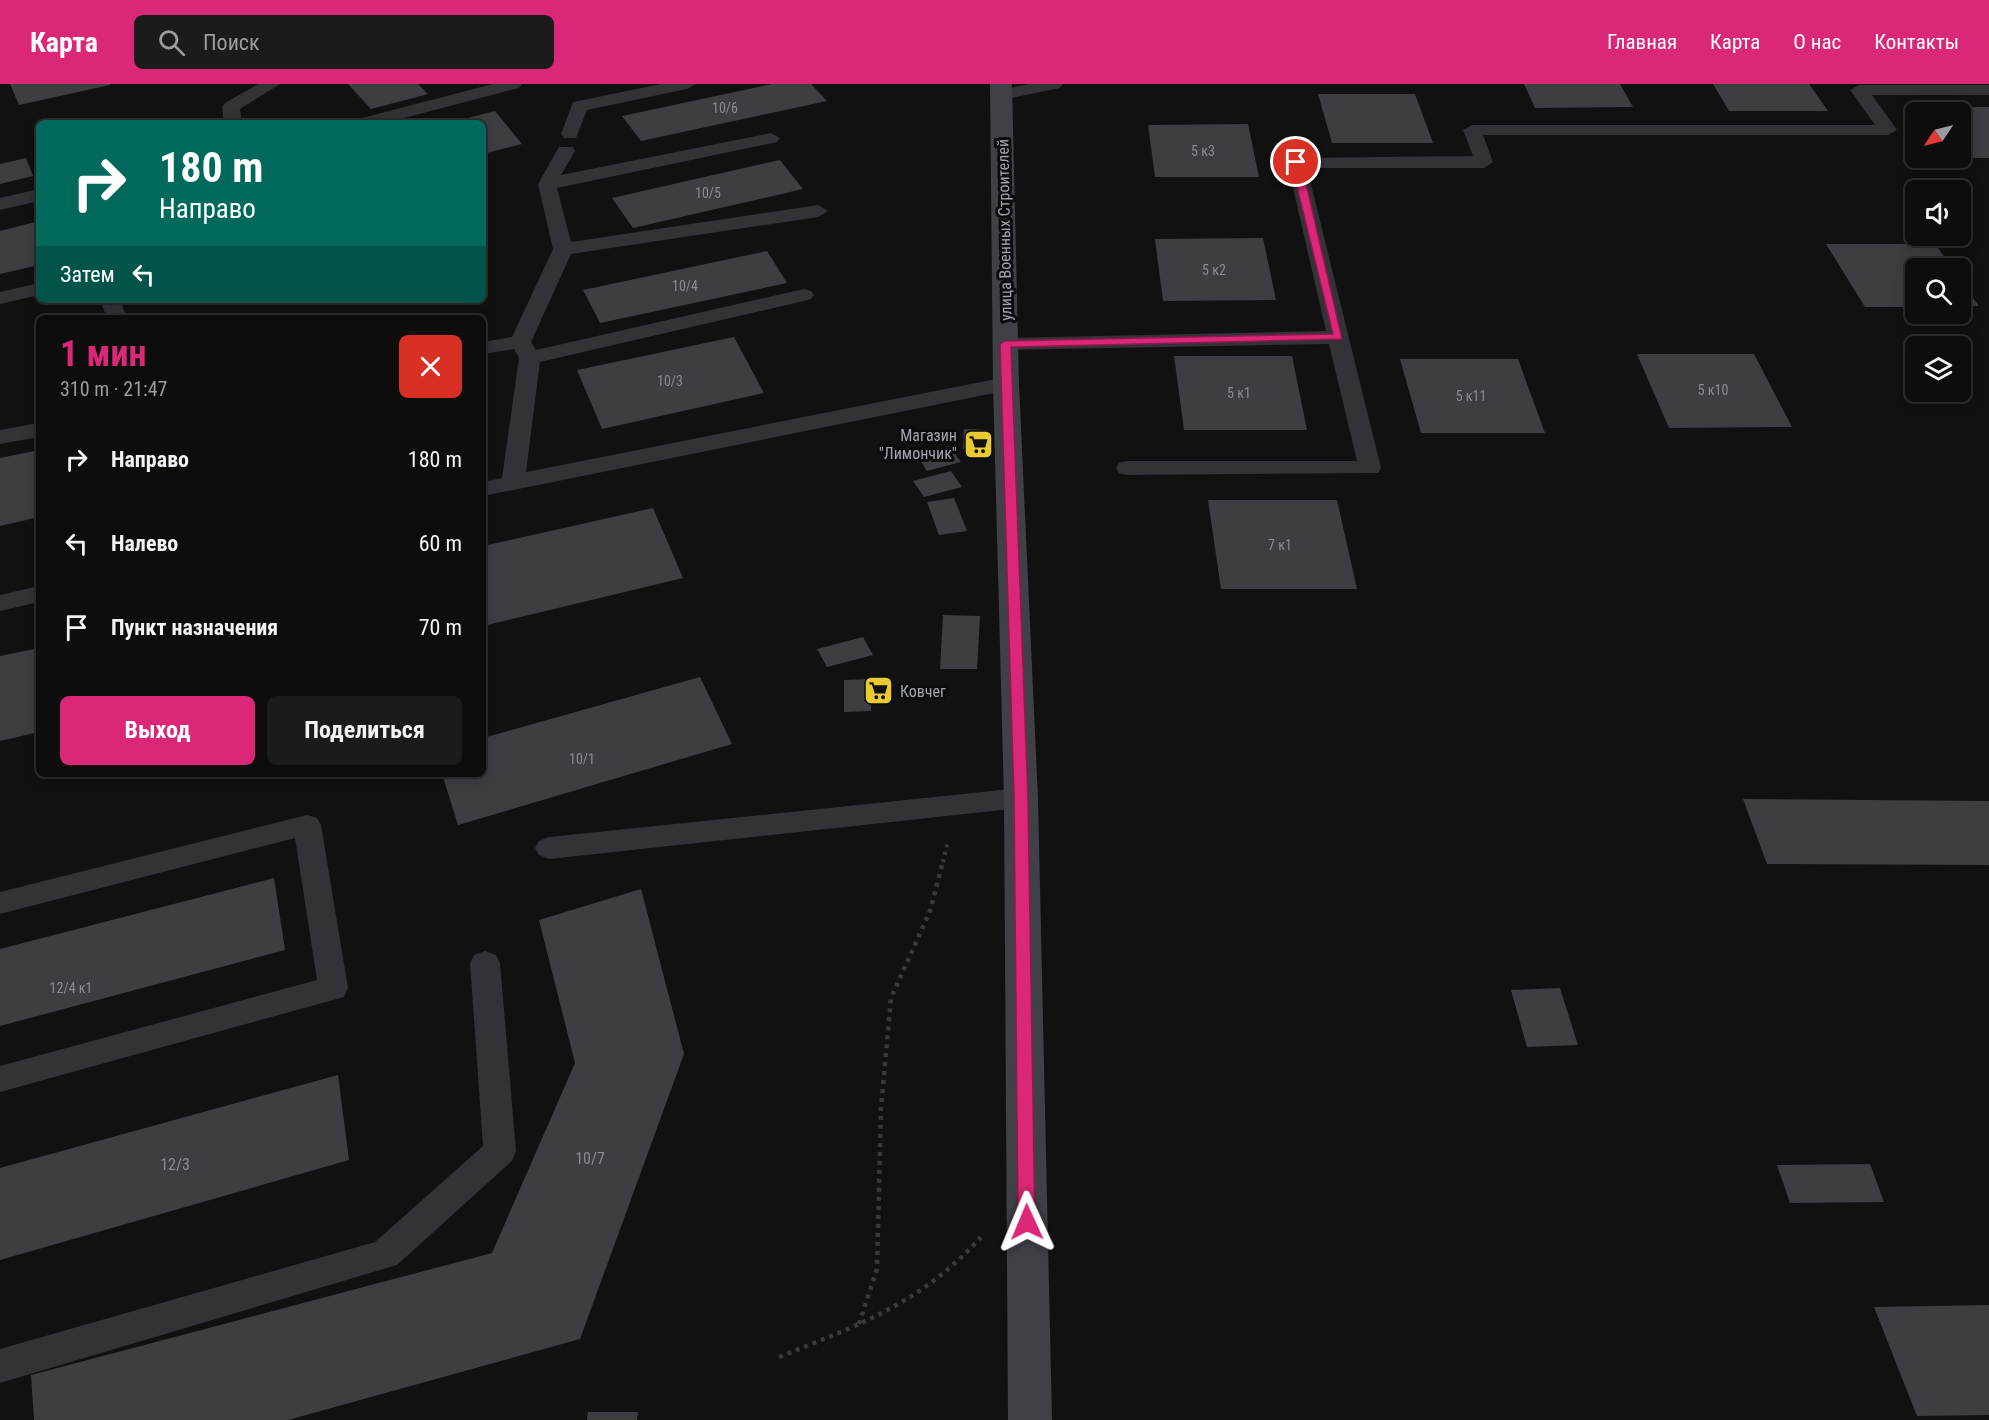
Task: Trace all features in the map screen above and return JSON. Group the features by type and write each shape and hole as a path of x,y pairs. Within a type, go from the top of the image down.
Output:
{"main road":[{"name":"улица Военных Строителей","path":"1001,90 1006,384 1021,798 1029,1420"}],"lane":[{"path":"233,120 231,107 272,84"},
{"path":"375,120 513,84"},
{"path":"513,482 525,350 563,249 547,184 568,143 579,106 687,84"},
{"path":"1001,90 1054,84"},
{"path":"1127,468 1370,468 1296,162 1484,162 1472,130 1888,130 1859,90 1989,90"},
{"path":"547,184 771,138"},
{"path":"0,204 36,196"},
{"path":"563,249 818,211"},
{"path":"0,298 36,290"},
{"path":"486,348 525,350 804,295"},
{"path":"1005,344 1339,337"},
{"path":"486,488 1006,384"},
{"path":"0,437 36,431"},
{"path":"0,603 36,595"},
{"path":"549,848 1021,798"},
{"path":"0,903 307,825 333,988 0,1079"},
{"path":"0,1366 385,1254 500,1151 485,963"}],"path":[{"path":"859,1324 877,1269 881,1108 891,998 930,911 958,803"},
{"path":"779,1357 892,1311 924,1292 952,1269 982,1235"}],"building":[{"path":"10,84 110,84 110,85 19,105"},
{"path":"348,84 418,84 428,94 371,109"},
{"path":"772,84 811,84 827,101 641,141 622,116"},
{"path":"1524,84 1620,84 1633,107 1535,108"},
{"path":"1713,84 1809,84 1828,111 1729,111"},
{"path":"1318,94 1415,94 1433,143 1332,143"},
{"path":"1971,107 1989,107 1989,158 1971,158"},
{"path":"495,111 522,144 486,153 486,120 460,120"},
{"path":"1248,124 1259,177 1155,177 1148,125"},
{"path":"26,158 33,176 0,184 0,164"},
{"path":"780,160 803,189 633,228 612,198"},
{"path":"36,222 36,266 0,274 0,231"},
{"path":"1263,238 1276,300 1163,301 1155,239"},
{"path":"1826,244 1936,246 1945,258 1905,258 1905,307 1865,307"},
{"path":"767,251 787,283 600,323 583,290"},
{"path":"1971,295 1979,306 1971,306"},
{"path":"734,337 764,393 602,429 577,370"},
{"path":"1637,354 1754,354 1792,427 1669,428"},
{"path":"1174,356 1292,356 1307,430 1184,430"},
{"path":"1400,359 1518,359 1545,433 1421,433"},
{"path":"964,429 988,430 987,450 963,449"},
{"path":"949,446 961,462 927,471 916,454"},
{"path":"36,451 36,518 0,526 0,458"},
{"path":"951,471 962,487 924,497 913,481"},
{"path":"954,498 967,531 939,535 927,502"},
{"path":"1208,500 1337,500 1357,589 1221,589"},
{"path":"653,508 683,578 486,625 486,545"},
{"path":"943,615 980,616 977,669 940,669"},
{"path":"863,637 873,655 827,667 817,649"},
{"path":"36,649 36,733 0,741 0,656"},
{"path":"700,677 732,744 458,825 443,777 486,777 486,737"},
{"path":"871,679 871,711 844,712 844,680"},
{"path":"1743,799 1989,801 1989,865 1767,864"},
{"path":"274,878 285,950 0,1026 0,949"},
{"path":"641,889 684,1054 580,1339 288,1420 34,1420 31,1375 492,1253 575,1063 539,920"},
{"path":"1560,988 1578,1045 1527,1047 1511,990"},
{"path":"338,1075 349,1160 0,1260 0,1168"},
{"path":"1870,1164 1884,1202 1790,1203 1777,1165"},
{"path":"1989,1305 1989,1415 1917,1416 1874,1307"},
{"path":"588,1412 638,1412 637,1420 587,1420"}],"place":[{"name":"Магазин \"Лимончик\"","path":"978,444"},
{"name":"Ковчег","path":"879,691"}],"route":[{"path":"1027,1222 1021,798 1005,344 1339,337 1296,162"}]}
